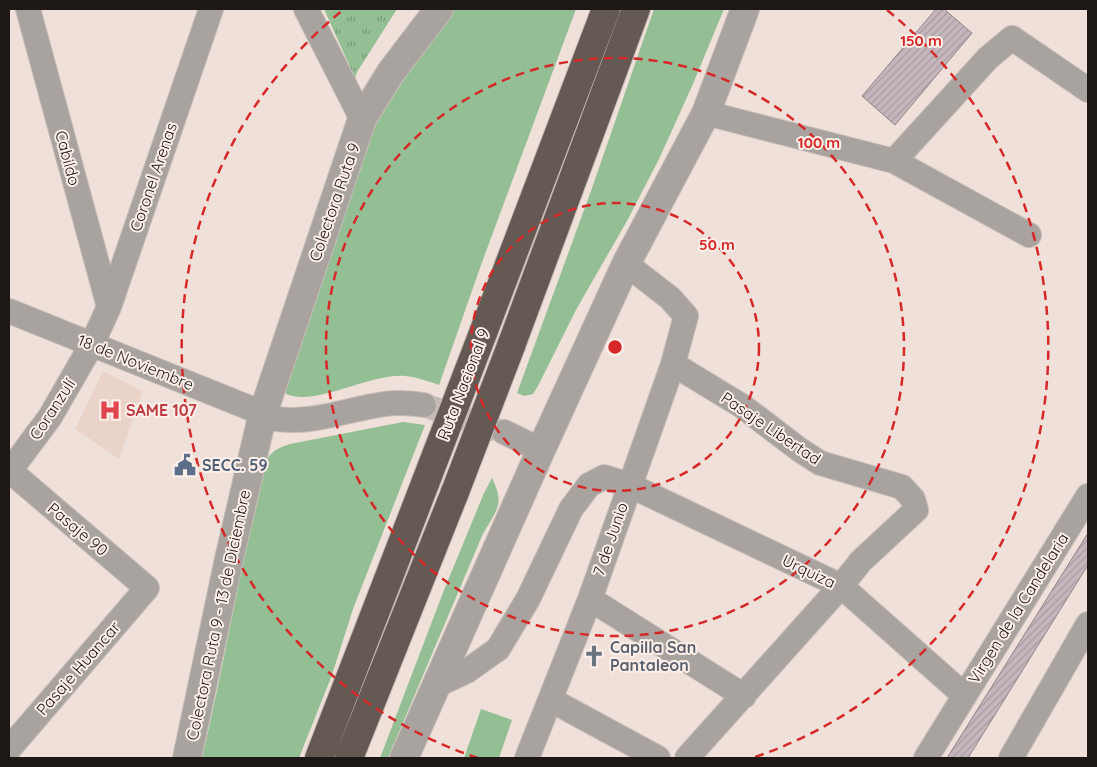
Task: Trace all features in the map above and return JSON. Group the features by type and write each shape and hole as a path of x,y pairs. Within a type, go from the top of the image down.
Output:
{"highway":[{"name":"Ruta Nacional 9","path":"319,758 606,9"},
{"name":"Ruta Nacional 9","path":"349,758 455,492 636,9"}],"street":[{"name":"Cabildo","path":"28,9 108,307"},
{"path":"193,9 200,40"},
{"name":"Coronel Arenas","path":"92,344 108,307 211,9"},
{"path":"306,9 362,119"},
{"name":"Colectora Ruta 9","path":"263,413 362,119 391,72 439,9"},
{"path":"404,758 626,264 706,113 746,9"},
{"path":"894,161 988,58 1012,38 1088,90"},
{"path":"706,113 894,161 1029,235"},
{"name":"7 de Junio","path":"527,758 590,598 673,364 686,316 670,298 626,264"},
{"name":"18 de Noviembre","path":"9,310 277,419 295,421 339,415 385,404 405,403 424,405"},
{"name":"Coranzulí","path":"9,472 50,417 92,344"},
{"name":"Pasaje Libertad","path":"673,364 742,406 820,463 902,486 913,499 916,510 861,561 841,586"},
{"name":"Colectora Ruta 9 - 13 de Diciembre","path":"187,758 229,559 263,413"},
{"path":"504,432 541,450"},
{"name":"Pasaje 90","path":"9,472 147,588"},
{"name":"Urquiza","path":"435,686 467,671 498,649 528,599 571,508 589,484 604,477 629,485 841,586 964,695"},
{"name":"Virgen de la Candelaria","path":"926,758 1088,496"},
{"path":"687,758 841,586"},
{"name":"Pasaje Huancar","path":"9,749 147,588"},
{"path":"590,598 744,696"},
{"path":"1011,758 1088,624"},
{"path":"551,700 658,758"}],"shaded area":[{"name":"SAME 107","path":"103,371 143,391 119,459 75,429"}],"green space":[{"path":"324,9 397,9 355,78"},
{"path":"453,9 576,9 481,265 439,385 422,379 391,376 313,396 299,397 286,394 286,385 360,154 386,102"},
{"path":"654,9 724,9 659,159 627,221 577,308 538,386 533,394 524,396 517,393 591,191"},
{"path":"403,422 425,425 353,609 332,675 299,758 202,758 260,474 270,454 290,444"},
{"path":"492,478 498,495 495,514 482,536 388,758 380,758 444,590"},
{"path":"481,709 512,720 499,758 464,758"}],"building":[{"path":"936,9 944,9 972,33 895,125 862,96"},
{"path":"1088,533 1088,565 968,758 947,758"}],"tunnel":[{"path":"424,405 497,430"}],"place":[{"name":"SAME 107","path":"110,410"},
{"name":"SECC. 59","path":"185,465"},
{"name":"Capilla San Pantaleon","path":"594,656"}]}
